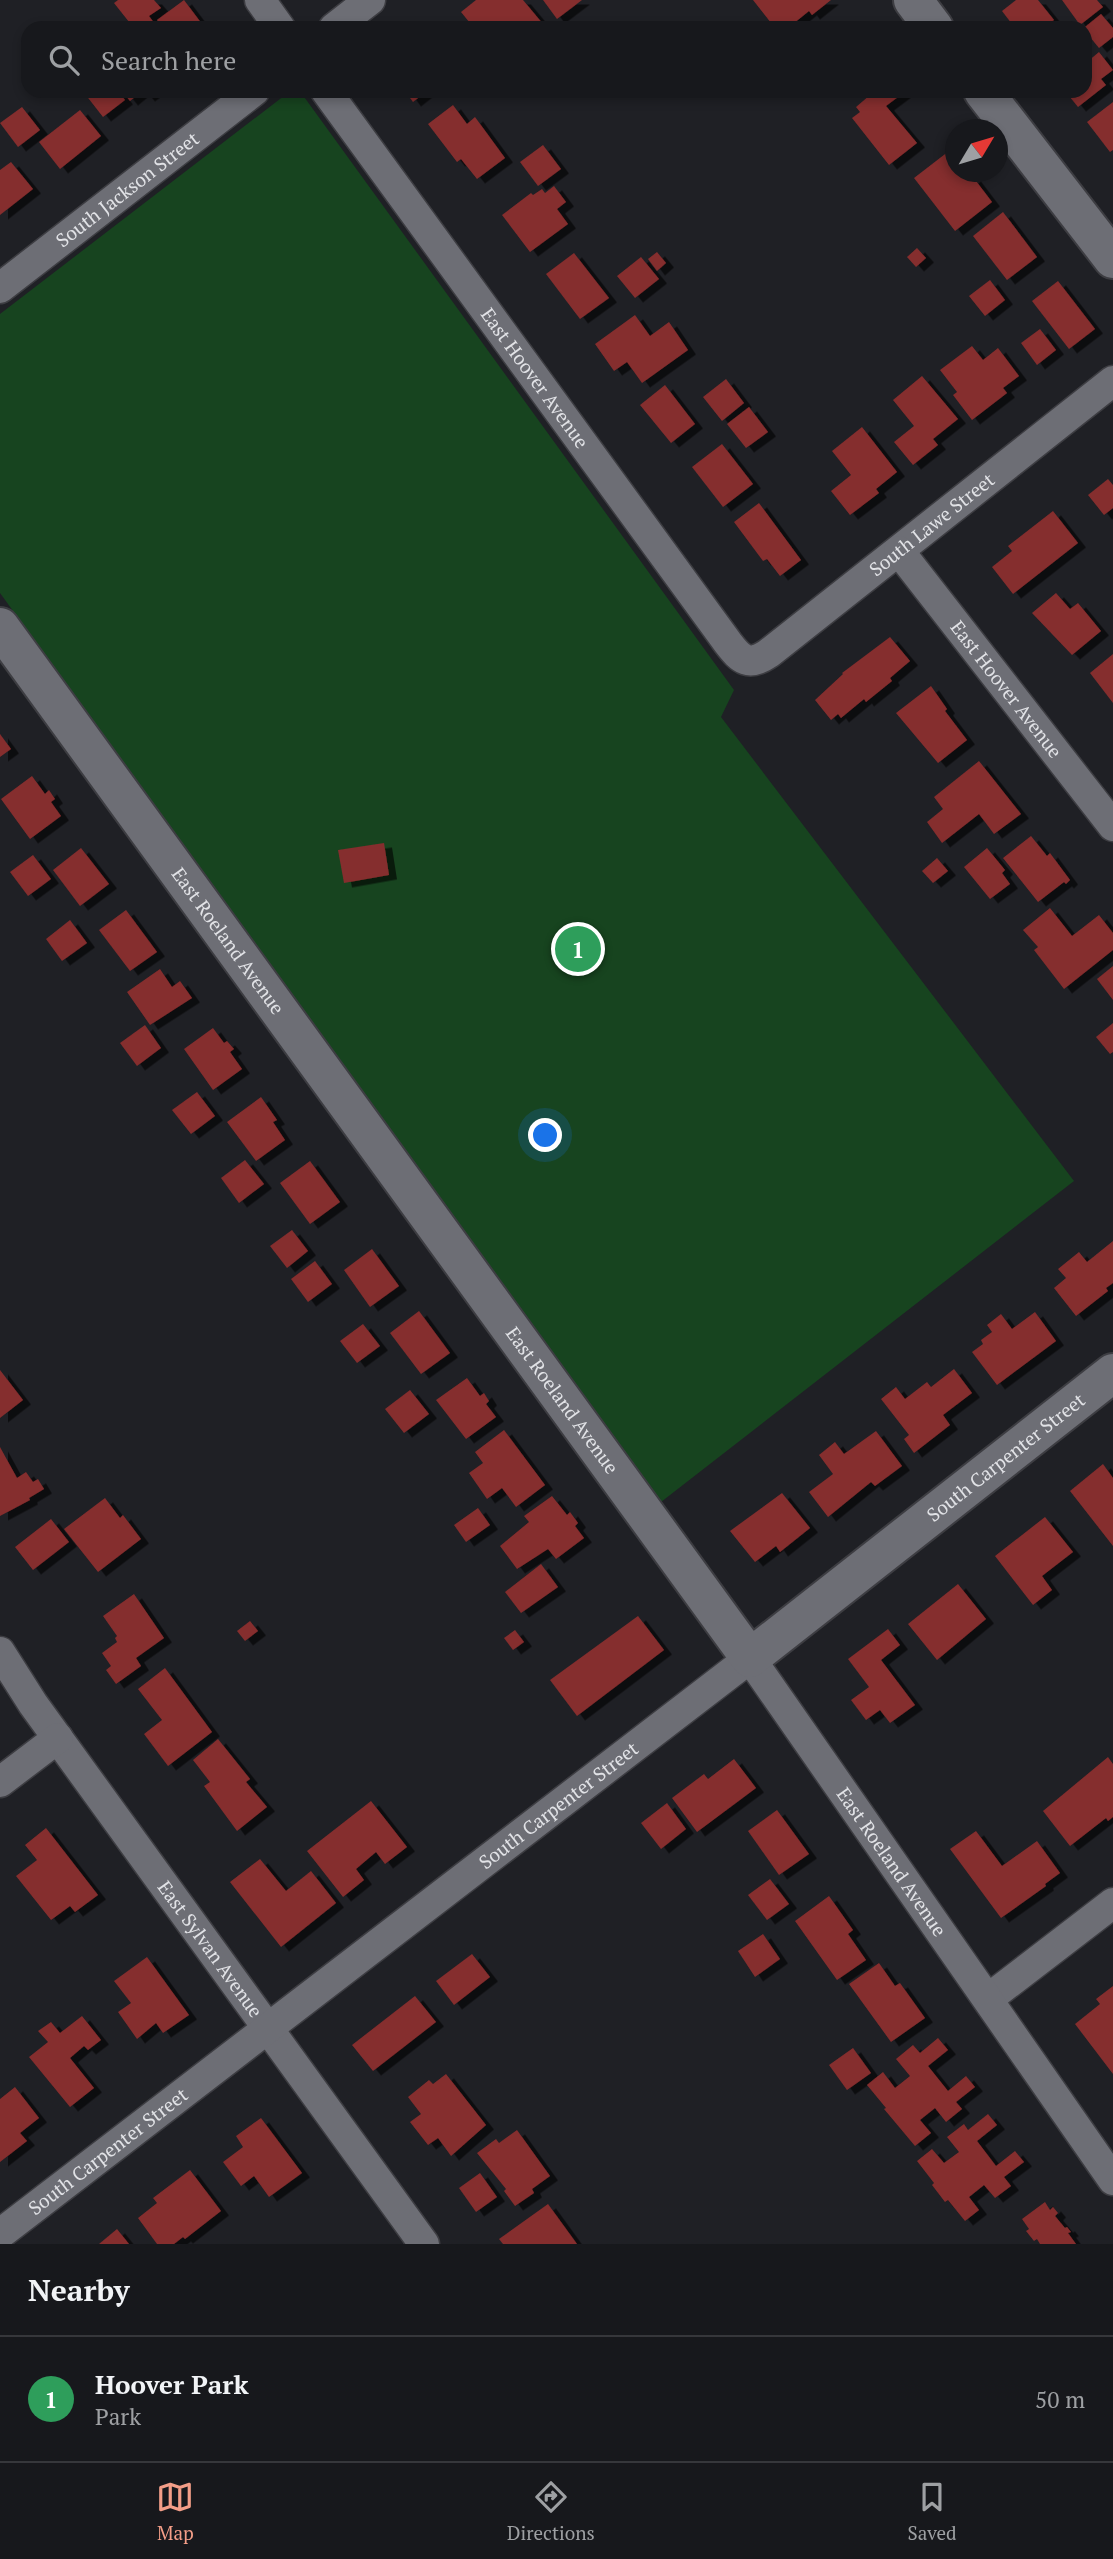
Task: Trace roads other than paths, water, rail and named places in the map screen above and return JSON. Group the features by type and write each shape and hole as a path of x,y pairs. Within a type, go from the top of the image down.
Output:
{"street":[{"path":"260,0 275,21"},
{"path":"343,21 370,0"},
{"path":"912,0 928,21"},
{"name":"South Jackson Street","path":"0,288 245,98"},
{"name":"East Hoover Avenue","path":"331,98 728,643 748,661"},
{"path":"988,98 1113,260"},
{"name":"South Lawe Street","path":"748,661 758,661 769,653 1113,381"},
{"name":"East Hoover Avenue","path":"899,551 1113,826"},
{"name":"East Roeland Avenue","path":"0,627 750,1658 1113,2180"},
{"name":"South Carpenter Street","path":"0,2234 750,1658 1113,1373"},
{"name":"East Sylvan Avenue","path":"0,1652 58,1738 424,2244"},
{"path":"0,1782 58,1738"},
{"path":"988,1999 1113,1903"}],"place":[{"name":"Hoover Park","path":"578,949"}]}
